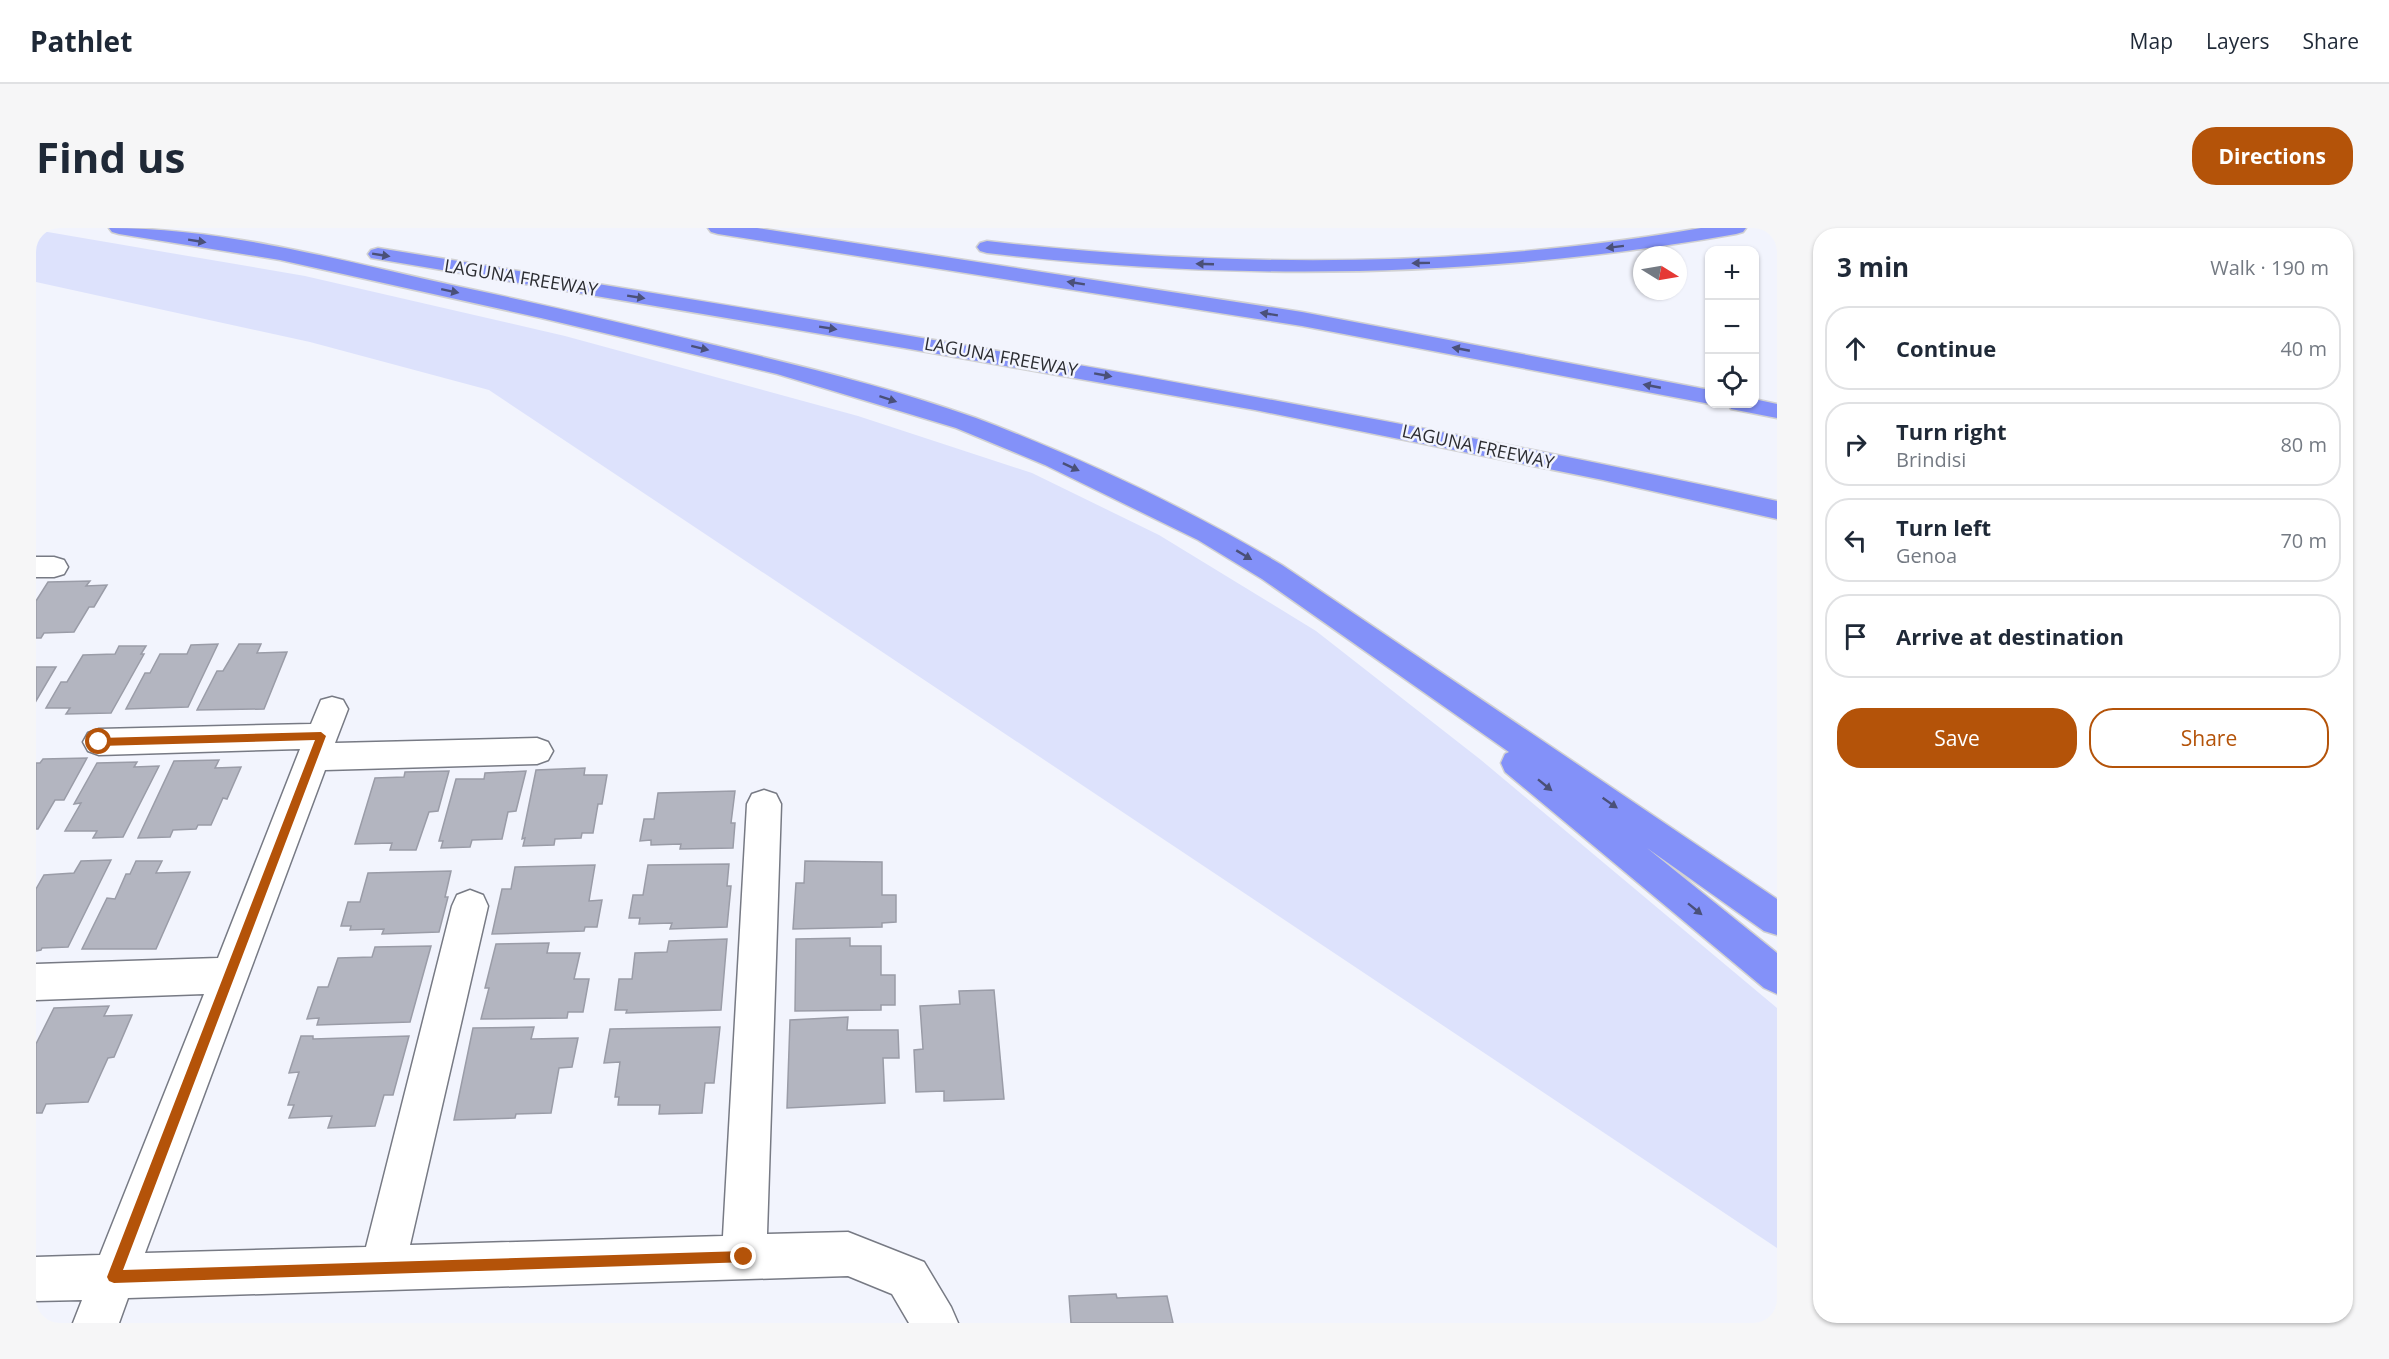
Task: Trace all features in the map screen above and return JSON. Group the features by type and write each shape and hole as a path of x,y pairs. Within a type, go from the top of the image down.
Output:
{"highway":[{"path":"119,228 280,254 541,310 784,369 965,423 1054,459 1208,533 1337,615 1777,919"},
{"name":"LAGUNA FREEWAY","path":"220,228 950,348 1277,405 1777,510"},
{"path":"718,228 1302,319 1705,396"},
{"path":"828,228 908,238"},
{"path":"965,245 1065,255 1205,264 1369,264 1504,259 1672,240 1736,228"},
{"path":"1759,408 1777,411"},
{"path":"1337,615 1777,976"}],"street":[{"path":"99,742 322,734 537,751"},
{"path":"96,1323 322,734"},
{"path":"744,1257 764,804"},
{"path":"383,1268 470,906"},
{"path":"36,982 229,975"},
{"path":"36,1279 848,1254 908,1278 934,1323"}],"shaded area":[{"path":"36,230 305,276 565,336 858,416 1032,473 1159,535 1316,631 1481,760 1777,1008 1777,1248 489,390 310,342 36,282"}],"building":[{"path":"90,581 86,586 107,585 94,607 89,607 74,632 44,633 41,638 36,638 36,601 48,582"},
{"path":"218,644 188,707 126,709 145,673 150,673 160,654 187,654 191,645"},
{"path":"239,644 261,644 257,653 287,652 264,709 197,710 217,671 223,671"},
{"path":"119,646 146,646 141,654 144,654 111,713 66,714 70,708 46,708 61,682 67,682 83,655 115,654"},
{"path":"36,667 56,667 36,701"},
{"path":"87,758 64,800 55,800 36,829 36,763 40,763 43,759"},
{"path":"219,760 215,768 241,767 227,799 223,798 211,825 198,825 196,829 173,830 170,837 138,838 174,761"},
{"path":"137,762 134,767 159,766 123,837 93,838 97,831 65,831 81,803 74,804 97,763"},
{"path":"585,768 584,775 607,775 602,804 598,804 593,833 582,833 581,838 555,839 554,845 523,846 525,838 522,839 536,770"},
{"path":"449,771 438,811 429,812 416,850 390,850 392,843 355,844 375,778 404,777 405,772"},
{"path":"526,771 516,811 508,812 502,839 472,840 470,847 441,848 443,841 439,841 456,779 484,779 485,773"},
{"path":"735,791 731,823 735,823 733,848 680,849 681,844 651,845 651,840 640,841 644,819 654,819 658,793"},
{"path":"111,860 68,947 42,948 36,951 36,889 44,875 74,873 81,861"},
{"path":"136,861 162,861 156,873 190,872 156,949 82,949 107,898 115,899 126,874 130,874"},
{"path":"805,861 882,862 882,895 896,895 896,922 882,923 882,927 793,929 796,883 804,883"},
{"path":"729,864 727,886 731,886 727,927 670,929 672,923 639,924 640,918 629,918 633,895 643,895 648,865"},
{"path":"595,865 589,901 602,900 597,927 585,927 584,931 492,934 502,889 511,889 515,867"},
{"path":"451,871 445,897 448,897 439,932 382,934 384,929 350,930 351,926 341,926 348,902 360,902 368,873"},
{"path":"850,938 850,946 881,946 881,975 895,975 895,1005 881,1005 881,1010 795,1011 796,939"},
{"path":"727,939 721,1010 626,1013 627,1010 615,1010 619,979 632,979 635,953 667,952 669,941"},
{"path":"549,943 547,953 580,953 574,979 589,979 583,1012 568,1012 567,1018 481,1019 489,988 485,988 496,944"},
{"path":"431,946 410,1022 317,1025 319,1018 307,1019 318,987 328,987 338,958 372,957 375,947"},
{"path":"994,990 1004,1099 944,1101 944,1091 916,1092 914,1050 923,1049 920,1006 960,1004 959,991"},
{"path":"109,1006 104,1016 132,1015 114,1057 108,1058 88,1102 46,1104 42,1113 36,1113 36,1044 54,1008"},
{"path":"848,1017 847,1030 898,1030 899,1058 883,1058 885,1103 787,1108 790,1020"},
{"path":"534,1027 531,1039 578,1038 572,1067 559,1068 551,1113 516,1114 515,1118 454,1120 473,1028"},
{"path":"720,1027 714,1083 705,1083 702,1113 659,1114 660,1105 618,1105 619,1097 615,1097 620,1062 604,1063 610,1029"},
{"path":"301,1036 313,1036 313,1039 409,1036 393,1095 384,1095 375,1126 328,1128 332,1116 289,1118 294,1105 288,1105 299,1072 289,1073"},
{"path":"1116,1294 1117,1298 1167,1296 1173,1323 1071,1323 1069,1296"}],"route":[{"path":"99,742 321,736 114,1277 744,1257"}]}
